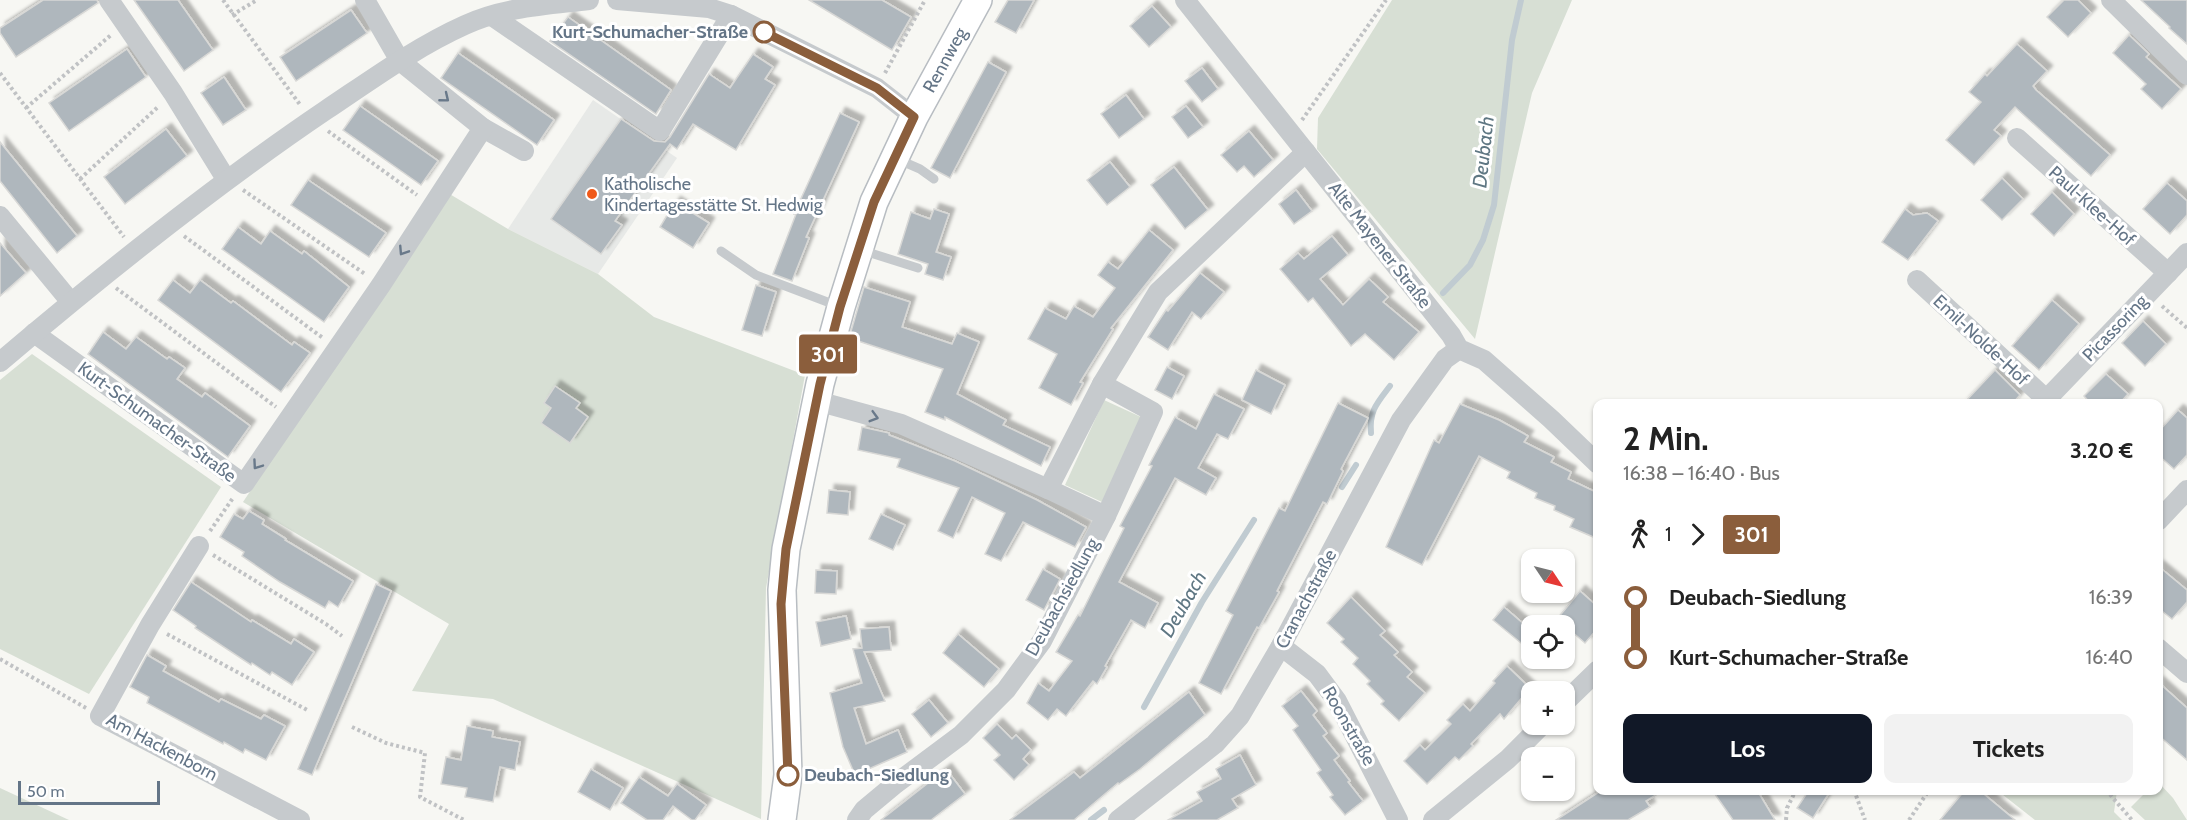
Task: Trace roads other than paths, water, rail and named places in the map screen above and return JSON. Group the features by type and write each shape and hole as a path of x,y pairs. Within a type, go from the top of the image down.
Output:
{"street":[{"path":"109,0 172,93 226,179"},
{"path":"365,0 400,61 483,128 524,151"},
{"path":"0,362 70,301 226,179 400,61 466,24 521,8 590,0"},
{"path":"617,0 711,4 877,88 914,117"},
{"name":"Rennweg","path":"782,820 788,775 782,590 786,549 817,401 840,307 874,202 914,117 978,0"},
{"name":"Alte Mayener Straße","path":"1185,0 1451,335 1459,350"},
{"path":"2111,0 2187,75"},
{"path":"492,16 660,131 731,15"},
{"name":"Kurt-Schumacher-Straße","path":"34,333 244,484 381,285 483,128"},
{"name":"Paul-Klee-Hof","path":"2017,138 2168,273"},
{"path":"1048,489 1102,384 1158,292 1306,152"},
{"path":"0,216 70,301"},
{"name":"Picassoring","path":"2046,399 2187,253"},
{"name":"Emil-Nolde-Hof","path":"1917,280 2042,399"},
{"path":"1459,350 1484,360 1593,459"},
{"name":"Cranachstraße","path":"1118,820 1215,744 1240,716 1281,646 1401,420 1445,359 1459,350"},
{"name":"Deubachsiedlung","path":"856,820 864,810 894,785 961,735 1006,690 1042,641 1106,516 1153,412 1102,384"},
{"name":"Deubachsiedlung","path":"817,401 901,424 1106,516"},
{"path":"2163,515 2187,490"},
{"name":"Am Hackenborn","path":"200,546 150,625 100,716 300,820"},
{"name":"Roonstraße","path":"1281,646 1317,674 1337,701 1398,820"},
{"path":"2163,652 2187,673"},
{"path":"1575,692 1593,675"},
{"path":"1433,820 1508,759 1532,735"}],"lane":[{"path":"895,158 920,169 934,179"},
{"path":"859,249 918,268"},
{"path":"721,251 756,274 840,307"}],"waterway":[{"name":"Deubach","path":"1443,293 1470,265 1483,240 1494,205 1512,40 1521,0"},
{"name":"Deubach","path":"1371,433 1373,413 1390,386"},
{"name":"Deubach","path":"1342,487 1356,465"},
{"name":"Deubach","path":"1144,707 1202,602 1254,520"},
{"name":"Deubach","path":"1091,820 1104,810"}],"place":[{"name":"Kurt-Schumacher-Straße","path":"764,32"},
{"name":"Katholische Kindertagesstätte St. Hedwig","path":"592,194"},
{"name":"Deubach-Siedlung","path":"788,775"}]}
